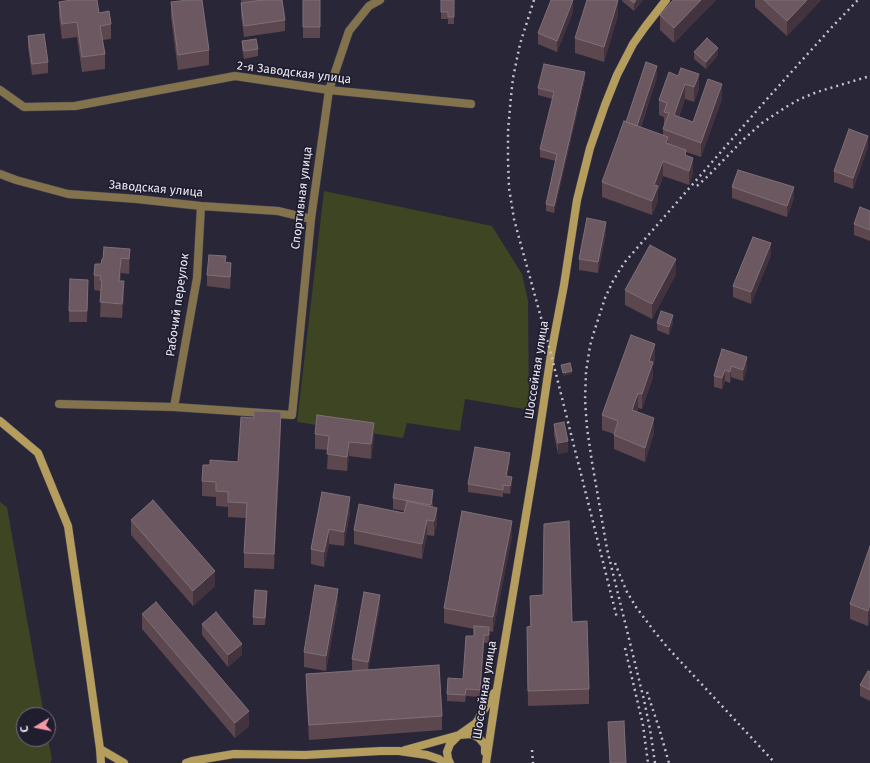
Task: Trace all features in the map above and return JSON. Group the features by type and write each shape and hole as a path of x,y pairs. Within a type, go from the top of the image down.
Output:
{"main road":[{"name":"Шоссейная улица","path":"486,762 577,200 590,148 617,75 637,39 666,0"},
{"path":"0,421 38,453 68,526 101,763"},
{"path":"450,763 447,752 450,744 455,738 476,722 497,689"},
{"path":"400,752 471,734 479,738 484,745 486,762"},
{"path":"100,749 124,763"},
{"path":"186,763 234,754 305,755 381,751 427,755 439,759 444,763"}],"street":[{"name":"Спортивная улица","path":"174,407 292,415 311,219 329,90 349,31 369,6 380,0"},
{"name":"2-я Заводская улица","path":"0,90 24,107 75,106 235,76 329,90 471,104"},
{"name":"Заводская улица","path":"0,174 16,180 68,194 137,199 201,206 278,211 311,219"},
{"name":"Рабочий переулок","path":"174,407 197,278 201,206"},
{"path":"59,404 174,407"}],"green space":[{"path":"324,191 492,226 522,274 528,301 529,410 465,399 460,431 407,423 403,438 297,422"},
{"path":"0,502 7,507 43,707 16,707 16,747 50,747 52,759 50,763 0,763"}],"building":[{"path":"71,0 97,0 99,13 109,11 111,24 100,26 105,54 82,57 77,22 62,24 59,2"},
{"path":"202,0 209,50 178,55 171,2"},
{"path":"263,0 282,0 285,20 244,26 241,3"},
{"path":"303,0 320,0 320,27 303,27"},
{"path":"441,0 454,0 454,17 448,17 448,12 441,12"},
{"path":"551,0 573,0 557,41 538,33"},
{"path":"587,0 618,0 604,47 575,38"},
{"path":"673,0 701,0 674,28 660,15"},
{"path":"764,0 807,0 787,21"},
{"path":"44,34 48,62 32,64 28,36"},
{"path":"707,38 718,48 706,62 694,52"},
{"path":"256,39 258,49 244,51 242,41"},
{"path":"646,62 657,66 637,126 626,122"},
{"path":"544,64 585,72 554,206 546,204 557,154 540,149 554,92 538,88"},
{"path":"681,68 699,74 694,87 685,84 674,115 693,122 708,79 722,84 701,143 663,129 669,113 664,112 667,103 659,100 669,72 678,76"},
{"path":"624,121 668,137 666,143 686,150 685,155 693,158 689,171 663,161 654,185 658,186 652,201 602,182"},
{"path":"849,129 868,136 853,178 834,171"},
{"path":"738,170 794,187 787,206 732,187"},
{"path":"860,207 870,211 870,230 854,224"},
{"path":"587,218 606,222 598,262 579,259"},
{"path":"753,237 771,243 751,292 733,286"},
{"path":"650,245 676,259 652,304 625,290"},
{"path":"104,247 130,249 129,259 121,258 119,281 124,281 122,304 100,302 101,276 94,275 95,264 101,264 103,259"},
{"path":"209,255 226,256 225,262 231,263 230,277 207,275"},
{"path":"70,279 88,280 87,311 69,311"},
{"path":"661,311 673,315 669,327 657,323"},
{"path":"631,335 655,344 649,361 653,362 642,394 638,393 632,410 654,418 645,448 614,435 618,421 602,415"},
{"path":"722,349 747,357 743,370 731,366 730,372 725,370 722,378 714,376"},
{"path":"570,363 572,371 563,373 561,365"},
{"path":"254,411 281,412 274,554 244,553 247,503 228,502 228,492 216,491 216,482 202,481 203,465 210,465 210,460 238,462 241,417 254,418"},
{"path":"317,415 374,423 371,444 349,442 347,457 327,454 329,436 315,434"},
{"path":"564,422 568,441 558,443 554,424"},
{"path":"475,447 510,453 506,476 512,477 510,486 503,485 503,490 468,484"},
{"path":"395,484 433,490 431,505 393,498"},
{"path":"322,492 350,497 344,532 329,529 324,552 311,549"},
{"path":"153,500 215,571 193,591 131,520"},
{"path":"407,501 437,508 434,521 427,520 422,544 354,530 359,504 404,513"},
{"path":"462,511 512,521 493,617 444,608"},
{"path":"569,521 572,622 587,621 589,689 528,691 527,627 531,626 530,596 543,595 544,524"},
{"path":"870,546 870,604 868,611 850,604"},
{"path":"315,585 338,589 326,656 304,652"},
{"path":"255,590 267,591 265,618 253,617"},
{"path":"364,592 380,595 368,662 352,659"},
{"path":"156,602 249,711 235,723 142,614"},
{"path":"216,612 242,644 228,655 202,624"},
{"path":"474,626 489,627 489,635 484,635 480,690 466,689 465,695 447,694 448,678 463,679 466,636 474,636"},
{"path":"439,665 442,716 309,725 306,674"},
{"path":"868,671 870,672 870,690 860,685"},
{"path":"624,721 626,763 610,763 608,722"}],"railway":[{"path":"534,0 520,44 513,78 508,131 509,188 514,219 551,354 617,618"},
{"path":"655,763 644,700 607,549 592,462 585,400 586,372 590,346 605,298 624,263 767,99 858,0"},
{"path":"697,186 762,123 786,107 817,92 870,76"},
{"path":"615,563 627,592 654,631 775,763"},
{"path":"625,648 643,725 648,763"},
{"path":"647,692 669,763"},
{"path":"532,750 533,763"}]}
